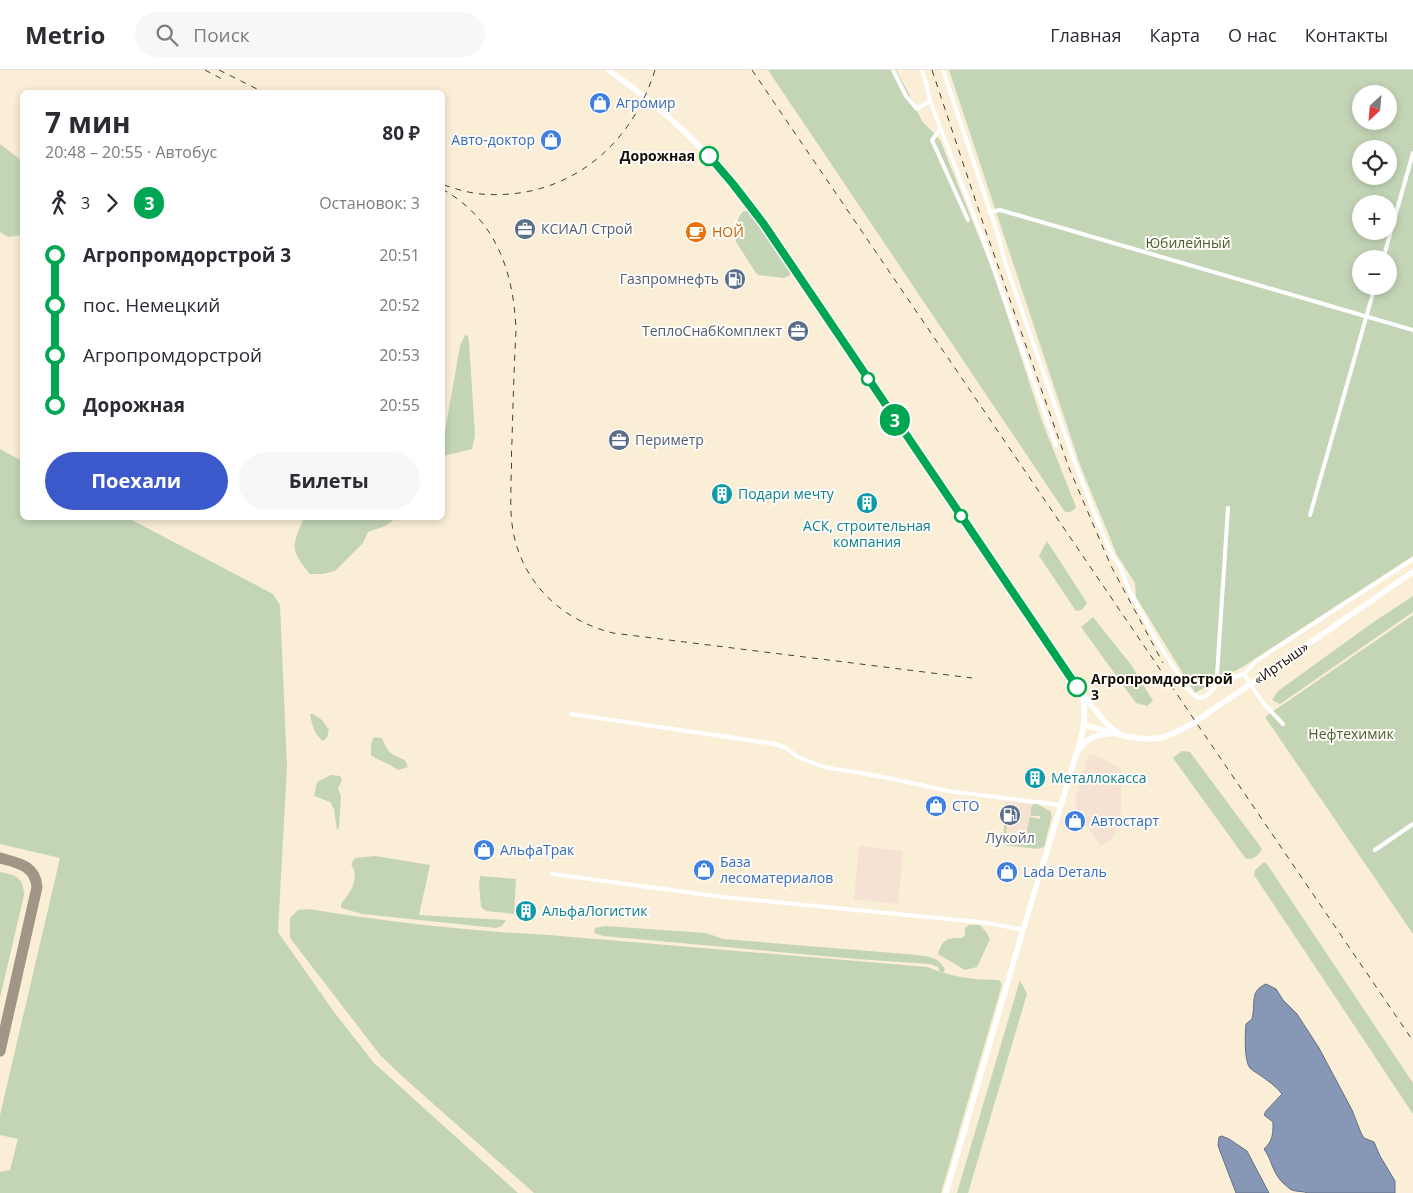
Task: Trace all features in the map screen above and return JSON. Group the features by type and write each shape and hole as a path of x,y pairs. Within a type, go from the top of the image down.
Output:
{"main road":[{"path":"608,70 691,137 752,208 1083,696 1106,723 1122,735"},
{"name":"«Иртыш»","path":"1084,724 1122,735 1147,739 1161,738 1175,733 1251,684 1413,572"},
{"path":"946,1193 1084,724 1086,708 1083,696"},
{"path":"1076,753 1084,743 1098,735 1122,735"}],"street":[{"path":"893,70 906,96 917,109 930,101"},
{"path":"922,70 930,101 982,236 1056,445"},
{"path":"943,70 1005,262 1076,466 1099,526 1113,557 1120,566 1128,588 1174,669 1194,695 1199,698 1206,696 1220,682 1244,674 1256,661 1413,559"},
{"path":"941,128 932,140 968,220"},
{"path":"1386,250 1413,152"},
{"path":"989,212 1000,210 1413,330"},
{"path":"1310,515 1372,295"},
{"path":"1220,682 1217,675 1228,508"},
{"path":"1244,674 1263,703 1283,724"},
{"path":"571,714 775,744 786,748 798,757 824,767 884,777 948,791 1060,805"},
{"path":"1375,850 1413,824"},
{"path":"552,874 723,897 989,923 1023,930"}],"shaded area":[{"path":"1089,754 1104,759 1121,769 1121,811 1113,838 1101,846 1078,814 1075,801"},
{"path":"1007,802 1033,804 1025,838 1005,836"},
{"path":"859,846 903,851 898,904 854,899"}],"green space":[{"path":"768,70 896,70 922,121 940,140 993,272 1042,421 1076,507 1073,511 1065,512"},
{"name":"Юбилейный","path":"949,70 1413,70 1413,556 1244,666 1195,693 1136,597 1135,583 1117,555 1080,465"},
{"path":"0,144 20,159 20,235 8,237 0,232"},
{"path":"744,211 748,211 791,272 790,275 784,278 758,275 756,273 736,242 739,217"},
{"path":"465,335 468,336 475,436 472,449 445,456 445,431 460,346"},
{"path":"0,449 20,460 20,520 132,520 273,594 280,605 287,766 278,932 334,1012 374,1063 518,1193 0,1193 0,1172 10,1170 18,1139 0,1135 0,1115 60,858 0,844"},
{"path":"303,520 393,520 385,526 368,532 363,543 335,571 323,574 310,574 299,558 295,547 297,535"},
{"path":"1047,541 1087,603 1082,610 1076,611 1039,556"},
{"path":"1413,596 1413,612 1280,704 1272,700 1278,691"},
{"name":"Нефтехимик","path":"1413,615 1413,934 1265,717"},
{"path":"1093,617 1132,666 1153,701 1147,706 1136,703 1081,627"},
{"path":"310,714 322,720 329,730 327,737 323,741 314,729"},
{"path":"374,737 382,738 388,750 405,760 408,767 398,770 371,755 371,744"},
{"path":"1182,751 1190,752 1262,849 1256,857 1246,859 1173,758"},
{"path":"331,775 340,776 342,780 338,788 341,797 339,828 337,830 334,809 330,802 314,796 317,782"},
{"path":"1007,802 1006,836 1025,838 1030,817 1040,819 1040,816 1031,816 1033,804 1035,803 1050,811 1052,816 1044,847 1038,849 1002,845"},
{"path":"375,856 430,865 419,915 506,920 502,926 496,928 362,914 341,908 341,904 353,885 355,874 351,864 355,858"},
{"path":"1264,862 1413,1083 1413,1114 1254,875 1255,870"},
{"path":"0,872 18,878 22,884 24,895 0,998"},
{"path":"480,876 516,879 514,914 486,911 481,907"},
{"path":"309,909 399,922 459,928 927,967 962,977 999,980 1002,985 941,1193 534,1193 380,1055 290,938 290,918 298,910"},
{"path":"969,925 980,925 990,939 977,967 965,970 938,954 946,940 962,938 965,935 965,928"},
{"path":"605,926 706,933 723,939 927,956 934,958 945,969 944,972 940,972 938,967 930,964 603,936 594,933 595,928"},
{"path":"1020,980 1027,994 968,1193 957,1193"}],"water":[{"path":"1266,984 1276,989 1283,1000 1297,1014 1319,1048 1352,1110 1361,1133 1364,1138 1374,1142 1395,1181 1395,1193 1308,1193 1291,1189 1277,1175 1264,1149 1272,1137 1273,1122 1264,1115 1282,1094 1277,1088 1250,1068 1245,1047 1246,1024 1252,1019 1255,994 1257,990"},
{"path":"1222,1136 1247,1151 1269,1193 1236,1193 1218,1145 1219,1137"}],"taxiway":[{"path":"0,858 29,869 36,880 37,887 0,1051"}],"railway":[{"path":"205,70 224,80"},
{"path":"219,70 259,90"},
{"path":"445,185 462,191 481,194 512,194 540,189 567,178 590,164 612,145 630,123 644,98 655,70"},
{"path":"752,70 1413,1041"},
{"path":"932,70 984,226 1069,468 1111,566 1163,663"},
{"path":"445,191 461,201 489,232 506,268 511,288 516,331 512,450 512,524 516,544 523,563 545,595 560,608 576,618 594,627 613,633 972,678"}],"bus line":[{"name":"3","path":"709,156 763,223 804,282 829,322 1077,687"}],"place":[{"name":"Агромир","path":"600,103"},
{"name":"Авто-доктор","path":"551,140"},
{"name":"Дорожная","path":"709,156"},
{"name":"КСИАЛ Строй","path":"525,229"},
{"name":"НОЙ","path":"696,232"},
{"name":"Газпромнефть","path":"735,279"},
{"name":"ТеплоСнабКомплект","path":"798,331"},
{"name":"Периметр","path":"619,440"},
{"name":"Подари мечту","path":"722,494"},
{"name":"АСК, строительная компания","path":"867,503"},
{"name":"Агропромдорстрой 3","path":"1077,687"},
{"name":"Металлокасса","path":"1035,778"},
{"name":"СТО","path":"936,806"},
{"name":"Лукойл","path":"1010,815"},
{"name":"Автостарт","path":"1075,821"},
{"name":"АльфаТрак","path":"484,850"},
{"name":"База лесоматериалов","path":"704,870"},
{"name":"Lada Dеталь","path":"1007,872"},
{"name":"АльфаЛогистик","path":"526,911"}]}
